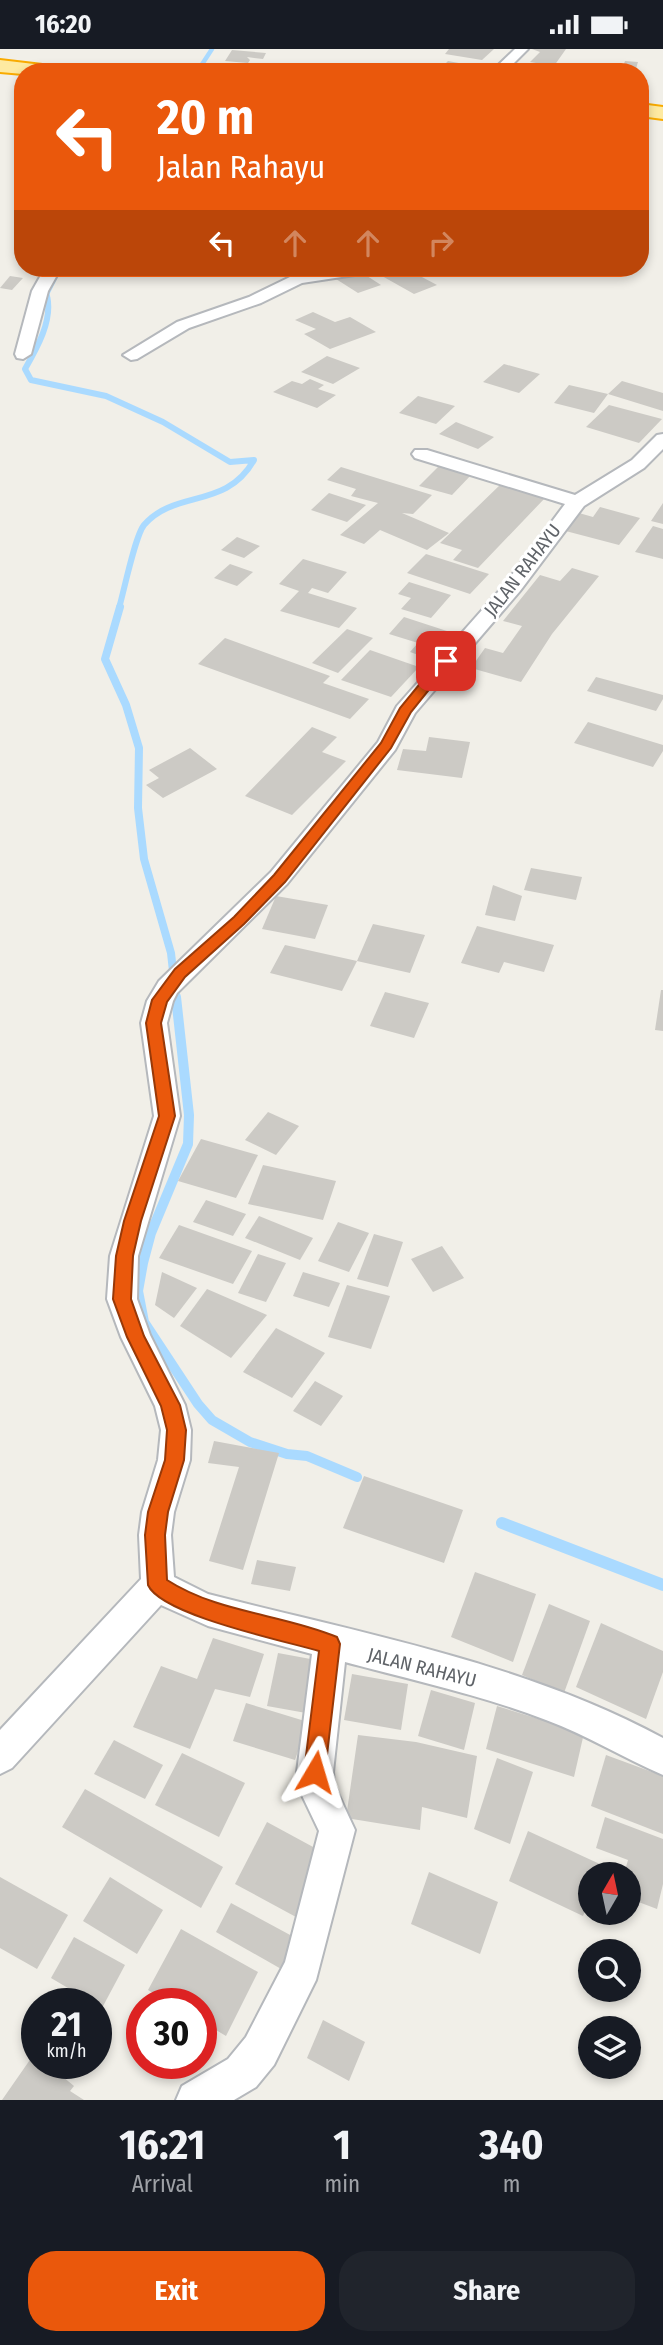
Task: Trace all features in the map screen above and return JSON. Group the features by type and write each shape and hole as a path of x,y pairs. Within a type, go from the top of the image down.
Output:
{"street":[{"path":"507,63 522,49"},
{"path":"23,354 40,291 48,277"},
{"path":"131,355 183,325 254,300 298,279 311,277"},
{"name":"JALAN RAHAYU","path":"663,439 638,464 577,502 513,587 405,711 387,745 279,878 239,920 174,980 160,1000 154,1023 167,1116 124,1256 122,1299 136,1337 170,1405 176,1430 174,1460 158,1512 155,1535 158,1585 180,1599 208,1610 482,1682 548,1703 619,1733 663,1757"},
{"path":"421,454 577,502"},
{"path":"0,1756 158,1585"},
{"path":"196,2100 242,2073 260,2051 303,1967 337,1830 316,1787 315,1772 330,1644"}],"building":[{"path":"449,49 494,49 482,60 445,54"},
{"path":"532,49 566,49 556,63 530,62 540,52"},
{"path":"232,50 266,53 263,59 247,57 250,60 248,63 225,61"},
{"path":"10,276 23,278 12,290 0,288"},
{"path":"369,277 381,285 358,293 336,279"},
{"path":"384,277 422,277 437,285 414,294"},
{"path":"313,312 335,322 350,317 376,332 330,349 304,334 316,329 295,320"},
{"path":"327,356 360,368 333,384 301,372"},
{"path":"504,364 540,374 519,393 483,382"},
{"path":"310,379 324,385 318,389 336,395 317,408 273,392 292,381 302,384"},
{"path":"622,381 663,393 663,411 608,394"},
{"path":"569,385 608,394 594,413 554,403"},
{"path":"418,396 455,406 436,424 399,413"},
{"path":"609,405 662,419 639,443 586,427"},
{"path":"456,422 494,437 478,449 439,434"},
{"path":"440,465 472,474 452,495 419,486"},
{"path":"341,467 432,495 413,514 402,513 449,533 427,550 380,530 364,544 340,535 378,503 351,496 356,489 327,480"},
{"path":"501,484 545,498 478,568 453,560 462,550 440,543"},
{"path":"329,493 366,505 347,522 311,510"},
{"path":"663,503 663,524 651,521"},
{"path":"600,507 640,518 619,545 558,529 572,511 593,517"},
{"path":"653,526 663,529 663,559 635,552"},
{"path":"237,537 260,546 244,558 221,550"},
{"path":"426,554 489,574 470,594 407,573"},
{"path":"303,559 347,572 328,593 312,588 308,593 357,608 339,628 280,611 299,591 279,584"},
{"path":"230,564 253,572 237,586 214,578"},
{"path":"572,568 599,576 552,634 521,682 471,668 485,648 503,653 522,626 503,621 540,575 560,581"},
{"path":"409,582 451,595 431,618 401,609 411,598 398,594"},
{"path":"404,617 453,633 430,659 410,652 418,643 389,634"},
{"path":"347,629 373,638 338,673 312,663"},
{"path":"225,638 330,676 323,683 369,699 350,719 198,664"},
{"path":"370,650 419,667 391,697 341,680"},
{"path":"596,677 663,695 663,699 656,711 587,691"},
{"path":"588,722 663,745 663,751 653,767 574,743"},
{"path":"312,727 337,737 322,752 346,761 292,815 245,796"},
{"path":"429,737 470,742 462,778 397,770 403,749 426,751"},
{"path":"190,748 217,769 163,798 146,785 159,778 149,770"},
{"path":"531,868 582,877 576,900 524,890"},
{"path":"493,885 522,896 515,921 485,915"},
{"path":"276,896 328,905 315,939 262,929"},
{"path":"373,924 425,935 410,973 357,961"},
{"path":"477,926 554,945 544,972 504,962 499,973 461,963"},
{"path":"285,945 357,961 342,991 270,973"},
{"path":"663,990 663,1031 655,1030"},
{"path":"385,992 429,1003 414,1038 370,1026"},
{"path":"268,1112 299,1126 276,1155 245,1140"},
{"path":"201,1139 258,1155 236,1198 178,1181"},
{"path":"263,1165 336,1181 323,1220 248,1204"},
{"path":"206,1200 246,1214 233,1236 193,1222"},
{"path":"259,1216 313,1238 300,1260 245,1238"},
{"path":"338,1222 369,1233 349,1272 318,1261"},
{"path":"179,1225 252,1251 233,1284 159,1258"},
{"path":"374,1234 403,1242 388,1287 357,1279"},
{"path":"442,1246 464,1278 433,1292 411,1259"},
{"path":"258,1254 286,1263 266,1302 238,1293"},
{"path":"162,1272 197,1288 174,1318 155,1305"},
{"path":"303,1272 340,1283 329,1307 293,1296"},
{"path":"347,1285 390,1296 371,1349 328,1337"},
{"path":"207,1289 267,1315 231,1358 180,1326"},
{"path":"276,1328 325,1353 292,1398 243,1372"},
{"path":"315,1381 343,1396 321,1426 293,1411"},
{"path":"214,1441 279,1453 243,1570 209,1561 239,1467 208,1463"},
{"path":"364,1476 463,1510 444,1563 343,1528"},
{"path":"257,1560 296,1567 290,1591 251,1584"},
{"path":"475,1572 536,1594 513,1662 451,1637"},
{"path":"549,1604 590,1621 564,1693 522,1675"},
{"path":"601,1623 663,1651 663,1672 646,1719 576,1687"},
{"path":"213,1638 264,1654 250,1697 215,1689 190,1749 133,1727 161,1666 197,1679"},
{"path":"278,1653 316,1660 306,1713 267,1706"},
{"path":"352,1674 408,1684 401,1730 344,1720"},
{"path":"431,1690 475,1703 464,1750 418,1736"},
{"path":"246,1703 308,1722 295,1760 233,1741"},
{"path":"497,1706 584,1733 574,1777 486,1749"},
{"path":"358,1735 416,1742 477,1756 467,1818 422,1807 420,1830 346,1818"},
{"path":"114,1740 163,1765 145,1799 94,1774"},
{"path":"182,1753 245,1783 219,1837 155,1805"},
{"path":"606,1755 663,1776 663,1834 591,1806"},
{"path":"497,1758 533,1772 510,1844 474,1829"},
{"path":"85,1789 223,1867 201,1908 62,1827"},
{"path":"605,1817 663,1839 663,1884 657,1909 641,1903 641,1862 627,1862 596,1848"},
{"path":"267,1822 326,1854 296,1917 235,1884"},
{"path":"528,1831 595,1862 578,1862 578,1914 509,1881"},
{"path":"429,1872 498,1902 480,1954 411,1924"},
{"path":"0,1877 68,1915 37,1969 0,1948"},
{"path":"110,1877 163,1910 137,1954 83,1921"},
{"path":"231,1903 305,1943 290,1974 216,1932"},
{"path":"181,1929 258,1972 226,2036 217,2031 217,1988 149,1988"},
{"path":"74,1937 125,1965 112,1989 68,1988 51,1978"},
{"path":"323,2020 365,2042 349,2081 307,2058"},
{"path":"21,2073 21,2079 65,2079 74,2086 70,2091 84,2100 2,2100"}],"waterway":[{"path":"203,63 212,49"},
{"path":"48,298 47,294 56,277"},
{"path":"47,296 46,324 25,369 31,380 106,396 163,422 230,462 254,460 243,476 229,486 170,507 156,514 144,525 133,552 119,608"},
{"path":"120,607 105,659 126,705 139,748 138,808 144,859 171,953 176,998"},
{"path":"176,997 189,1115 188,1144 151,1233 143,1263 138,1291 144,1322 198,1404 212,1420 250,1442 287,1454 307,1456 357,1477"},
{"path":"502,1523 663,1585"}],"route":[{"path":"315,1772 330,1644 208,1610 180,1599 158,1585 155,1535 158,1512 174,1460 176,1430 170,1405 136,1337 122,1299 124,1256 167,1116 154,1023 160,1000 180,973 239,920 279,878 387,745 405,711 446,661"}]}
